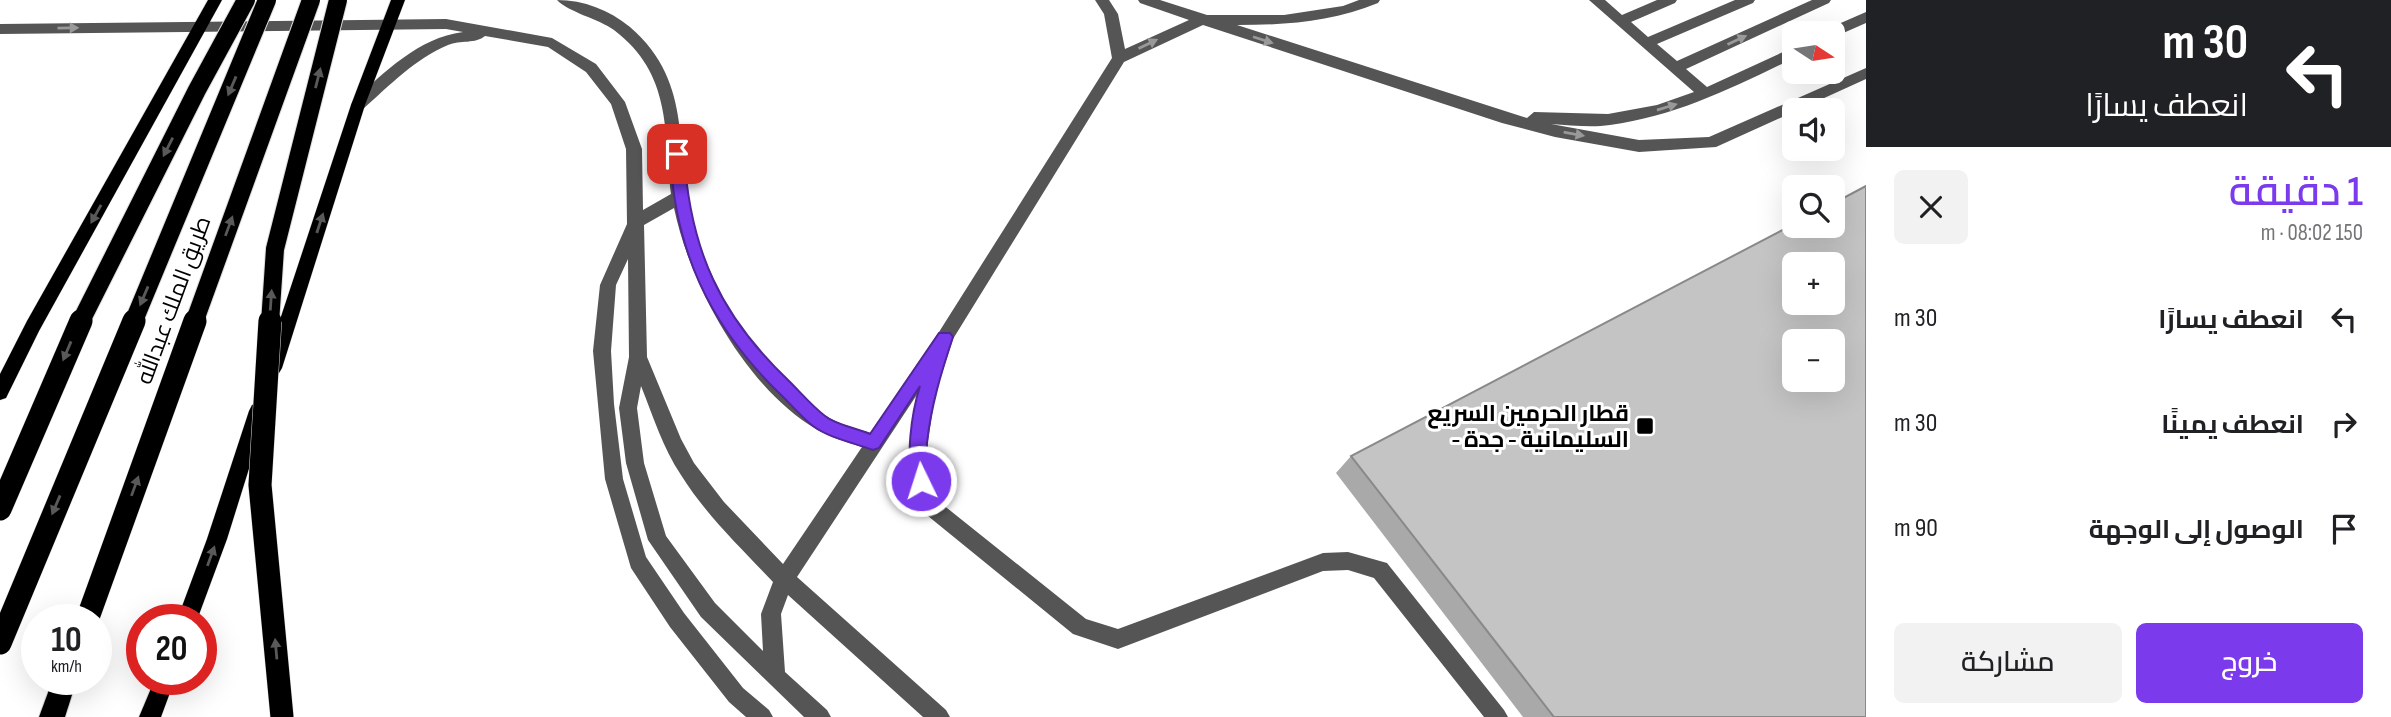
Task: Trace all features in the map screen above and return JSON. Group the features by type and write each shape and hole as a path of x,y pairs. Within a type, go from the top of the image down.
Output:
{"highway":[{"path":"0,509 77,328 197,90 246,0"},
{"path":"0,643 267,0"},
{"name":"طريق الملك عبدالله","path":"93,604 311,0"},
{"path":"282,717 260,485 275,249 338,0"},
{"path":"52,717 60,695"}],"main road":[{"path":"0,392 33,326 215,0"},
{"path":"193,604 217,539 358,105 398,0"},
{"path":"150,717 159,695"}],"street":[{"path":"564,0 604,8 632,35 661,76 676,133 680,197 696,260 724,316 752,357 820,422 873,442"},
{"path":"1101,0 1111,15 1119,58"},
{"path":"775,677 771,614 784,579 945,337 1119,58 1201,20 1284,20 1345,11 1373,0"},
{"path":"1596,0 1706,94"},
{"path":"1620,21 1670,0"},
{"path":"1647,43 1748,0"},
{"path":"1675,68 1824,0"},
{"path":"1150,1 1502,117 1555,131 1639,146 1711,143 1866,73"},
{"path":"1845,27 1866,17"},
{"path":"0,29 446,24 552,43 591,68 618,102 634,149 638,357 628,408 635,463 658,540 708,610 775,677 820,717"},
{"path":"358,105 406,62 447,39 502,32"},
{"path":"1502,117 1608,120 1658,110 1706,94 1782,58"},
{"path":"680,197 637,221 608,285 603,351 605,404 614,479 638,561 677,620 736,695 762,717"},
{"path":"945,337 926,395 918,447 921,481 935,510 1080,627 1118,639 1323,562 1348,561 1380,570 1497,717"},
{"path":"638,357 673,443 687,469 717,508 784,579 939,717"}],"building":[{"name":"قطار الحرمين السريع - السليمانية - جدة","path":"1866,186 1866,717 1554,717 1351,456 1782,230 1782,238 1845,238 1845,197"}],"place":[{"name":"قطار الحرمين السريع - السليمانية - جدة","path":"1645,426"}],"route":[{"path":"677,154 680,197 696,260 724,316 752,357 820,422 873,442 945,337 926,395 918,447 921,481"}]}
